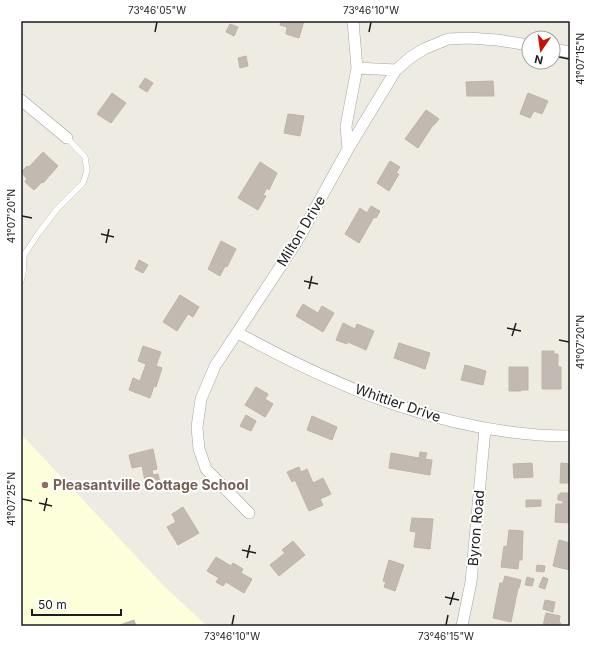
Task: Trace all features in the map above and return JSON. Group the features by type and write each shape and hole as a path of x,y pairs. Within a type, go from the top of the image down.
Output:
{"street":[{"path":"348,149 346,126 357,68 353,21"},
{"name":"Milton Drive","path":"249,513 206,469 199,449 196,428 201,399 215,366 296,243 348,149 396,70 410,57 424,49 448,39 469,38 521,44"},
{"path":"357,68 396,70"},
{"path":"21,100 67,138"},
{"name":"Whittier Drive","path":"238,333 319,374 387,402 421,413 485,429 550,436 570,436"},
{"name":"Byron Road","path":"462,626 471,582 485,429"}],"lane":[{"path":"21,281 24,255 57,209 83,183 87,171 85,157 67,138"}],"shaded area":[{"name":"Pleasantville Cottage School","path":"21,434 165,587 207,626 21,626"}],"building":[{"path":"281,21 304,21 299,38 286,34 287,27 280,25"},
{"path":"230,24 238,27 234,36 226,32"},
{"path":"246,56 248,66 240,68 238,58"},
{"path":"145,78 153,83 147,92 139,87"},
{"path":"493,81 494,96 467,96 466,82"},
{"path":"112,93 126,103 111,123 97,114"},
{"path":"528,93 548,101 542,114 534,111 530,118 520,114"},
{"path":"426,110 439,119 433,125 418,148 405,139"},
{"path":"288,114 304,116 300,136 284,133"},
{"path":"43,152 58,166 43,183 42,182 34,190 25,182 27,179 21,172 27,166 29,167"},
{"path":"390,161 400,167 396,173 399,174 389,191 377,183"},
{"path":"260,162 277,173 269,190 267,188 263,195 266,196 258,210 238,198"},
{"path":"371,206 380,211 376,218 374,217 359,243 345,234 360,208 367,213"},
{"path":"221,241 236,249 227,267 225,266 220,276 208,269"},
{"path":"139,260 148,265 143,273 135,269"},
{"path":"180,295 199,307 193,317 188,314 177,331 163,322"},
{"path":"303,304 318,313 322,306 334,313 323,332 296,316"},
{"path":"343,323 355,329 357,324 374,331 366,350 348,342 347,344 336,340"},
{"path":"399,343 430,353 425,369 394,358"},
{"path":"143,346 161,352 156,366 162,368 156,387 154,386 150,398 129,390 133,378 140,381 146,364 138,361"},
{"path":"542,351 554,351 554,354 558,354 558,367 561,367 561,389 542,389"},
{"path":"465,365 486,371 483,385 461,380"},
{"path":"509,367 528,367 528,390 509,391"},
{"path":"256,387 268,394 265,399 273,404 265,417 245,405"},
{"path":"246,415 256,421 251,431 240,426"},
{"path":"312,416 337,427 332,440 307,430"},
{"path":"153,449 157,469 152,470 153,475 158,474 161,488 147,491 142,466 132,468 129,455"},
{"path":"420,452 427,453 425,459 432,460 430,475 389,468 391,453 419,458"},
{"path":"532,463 533,477 514,478 513,464"},
{"path":"561,463 570,464 570,483 560,483"},
{"path":"299,467 301,472 307,469 313,483 323,478 331,494 320,499 323,505 309,511 295,480 292,482 287,472"},
{"path":"560,493 570,493 570,501 568,501 568,505 570,505 570,523 555,522 556,504 563,504 563,501 558,500 558,495 560,495"},
{"path":"526,500 541,500 541,506 526,507"},
{"path":"183,507 199,533 178,545 167,527 176,522 172,514"},
{"path":"412,518 433,519 430,549 414,547 416,532 410,531"},
{"path":"509,530 523,531 522,560 519,560 518,569 501,567 504,546 507,547"},
{"path":"559,540 570,543 570,570 553,566"},
{"path":"293,541 305,555 279,576 270,565 285,553 282,550"},
{"path":"216,557 231,566 233,563 243,569 241,573 252,579 244,593 226,582 223,586 216,582 219,578 207,571"},
{"path":"389,560 404,565 395,591 384,587 386,582 383,581"},
{"path":"537,565 545,566 544,572 536,571"},
{"path":"505,576 521,580 511,622 493,618 500,583 503,583"},
{"path":"527,577 534,579 532,586 525,585"},
{"path":"543,577 548,579 545,589 539,587"},
{"path":"545,600 555,602 553,612 543,609"},
{"path":"546,613 560,616 560,626 543,626"},
{"path":"134,620 136,626 117,626"}],"place":[{"name":"Pleasantville Cottage School","path":"45,485"}]}
